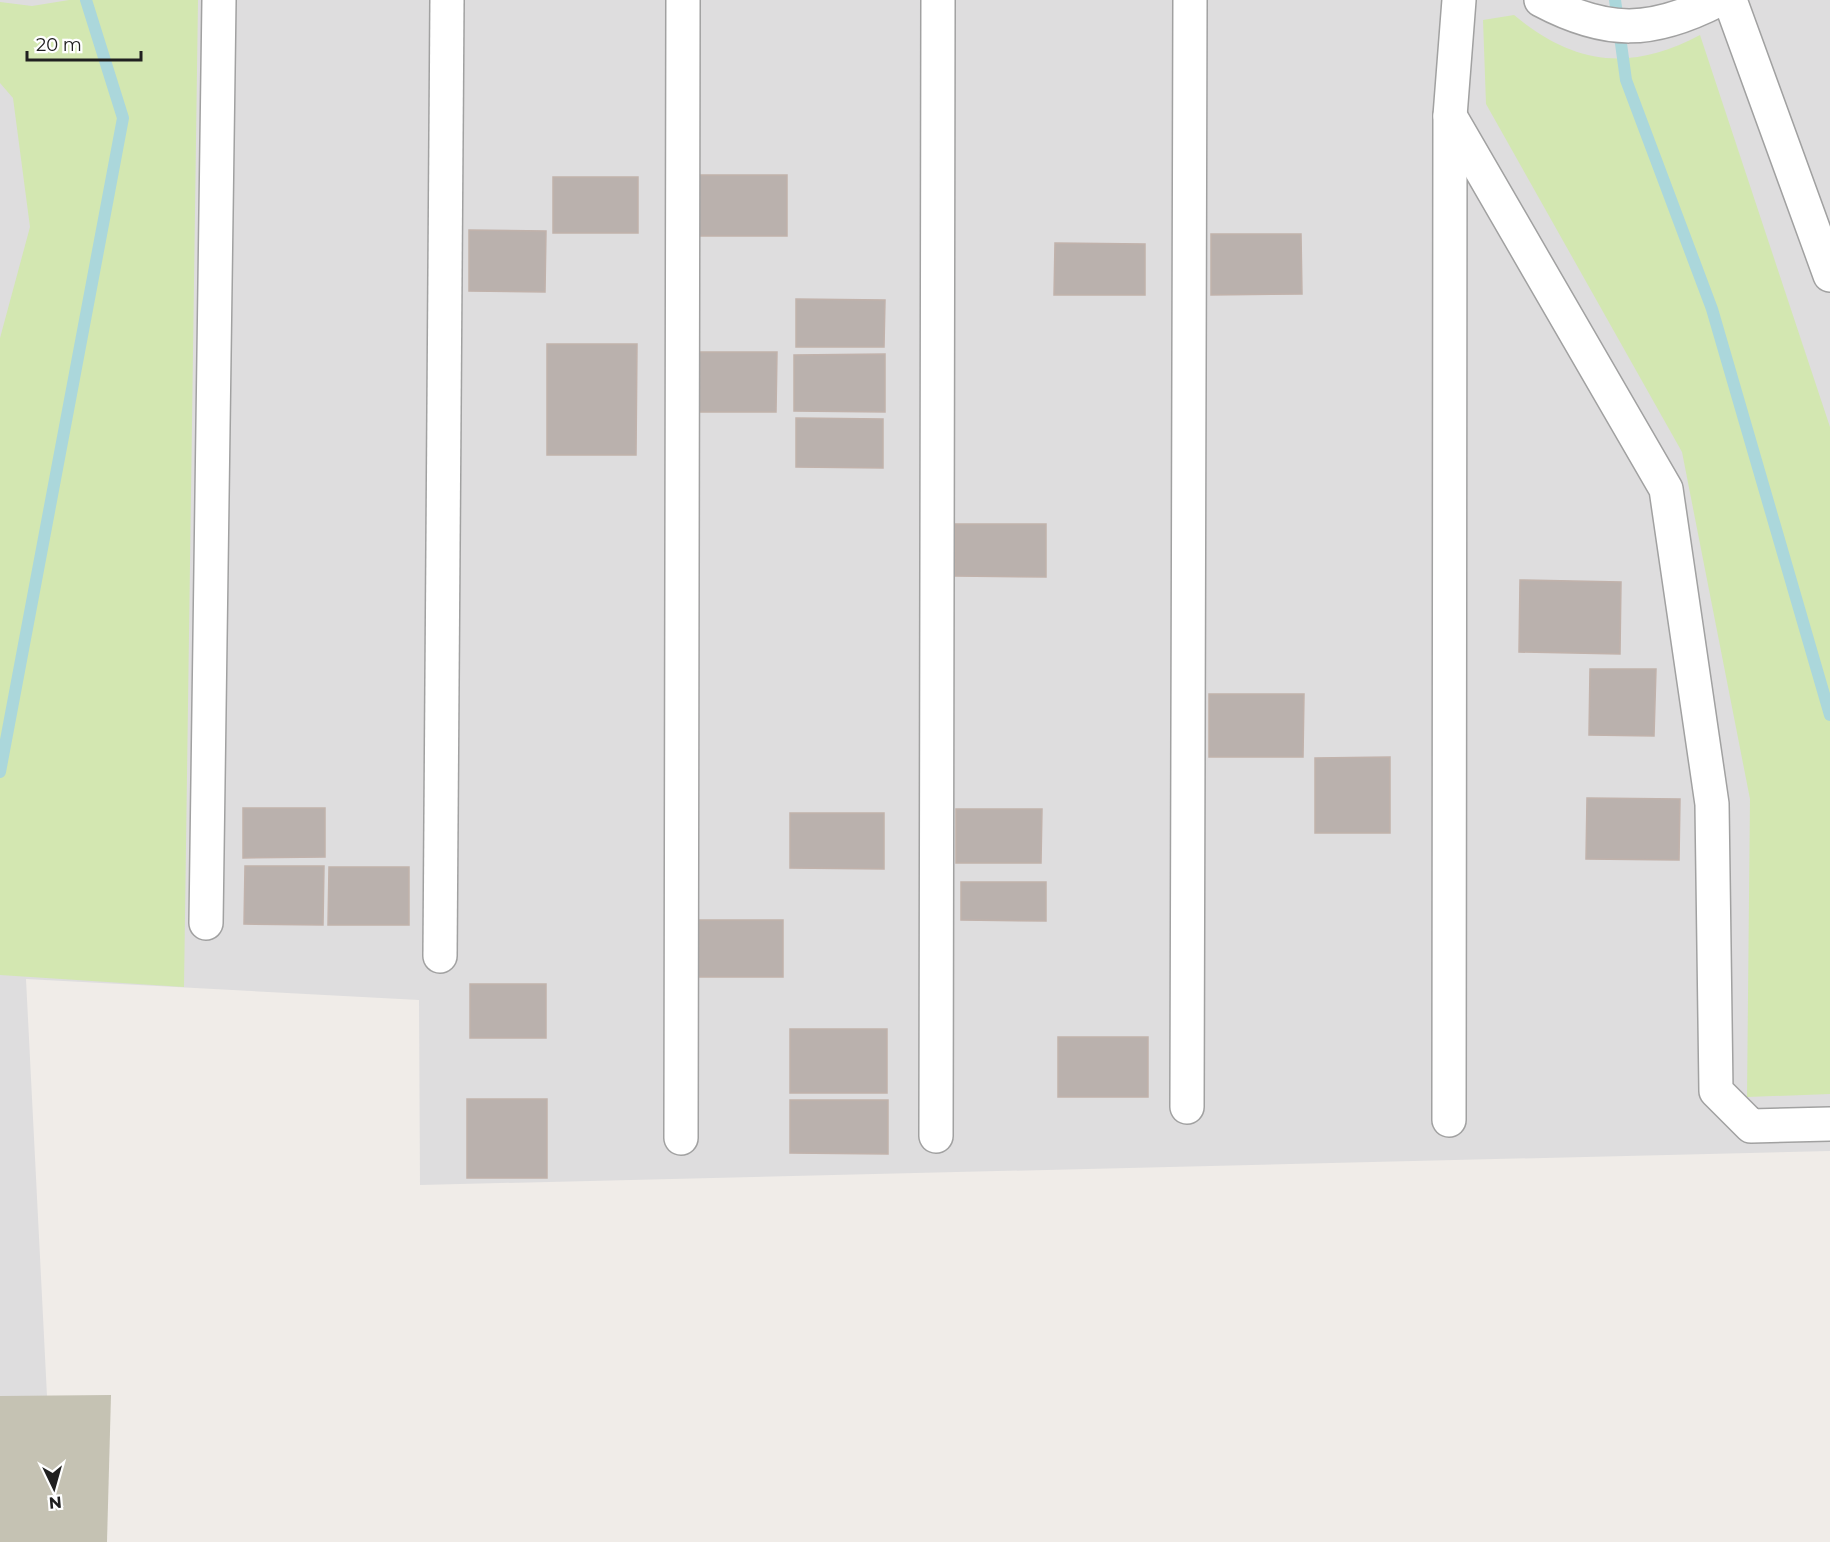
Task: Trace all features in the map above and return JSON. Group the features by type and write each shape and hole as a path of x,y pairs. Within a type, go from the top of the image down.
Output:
{"street":[{"path":"206,923 219,0"},
{"path":"440,956 447,0"},
{"path":"681,1138 683,0"},
{"path":"936,1136 938,0"},
{"path":"1187,1107 1190,0"},
{"path":"1449,1120 1450,116 1459,0"},
{"path":"1541,0 1568,14 1608,24 1628,26 1660,24 1704,7"},
{"path":"1730,0 1830,274"},
{"path":"1450,116 1666,489 1712,804 1716,1091 1751,1126 1830,1124"}],"shaded area":[{"path":"0,0 1830,0 1830,1151 420,1185 419,1000 26,979 47,1396 0,1396"},
{"path":"111,1395 107,1542 0,1542 0,1396"}],"green space":[{"path":"69,0 198,0 184,987 0,975 0,338 30,227 13,98 0,83 0,2 32,6"},
{"path":"1514,15 1536,32 1559,44 1581,53 1604,58 1650,55 1675,47 1700,35 1830,427 1830,1094 1747,1097 1750,799 1682,452 1486,104 1483,20"}],"building":[{"path":"692,175 787,175 787,236 692,236"},
{"path":"553,177 638,177 638,233 553,233"},
{"path":"469,230 546,231 545,292 469,291"},
{"path":"1211,234 1301,234 1302,294 1211,295"},
{"path":"1055,243 1145,244 1145,295 1054,295"},
{"path":"796,299 885,300 884,347 796,347"},
{"path":"547,344 637,344 636,455 547,455"},
{"path":"691,352 777,352 776,412 691,412"},
{"path":"885,354 885,412 794,411 794,355"},
{"path":"796,418 883,419 883,468 796,467"},
{"path":"955,524 1046,524 1046,577 955,576"},
{"path":"1520,580 1621,582 1620,654 1519,652"},
{"path":"1590,669 1656,669 1654,736 1589,735"},
{"path":"1209,694 1304,694 1303,757 1209,757"},
{"path":"1390,757 1390,833 1315,833 1315,758"},
{"path":"1587,798 1680,799 1679,860 1586,859"},
{"path":"243,808 325,808 325,857 243,858"},
{"path":"956,809 1042,809 1041,863 956,863"},
{"path":"790,813 884,813 884,869 790,868"},
{"path":"245,866 324,866 323,925 244,924"},
{"path":"329,867 409,867 409,925 328,925"},
{"path":"961,882 1046,882 1046,921 961,920"},
{"path":"698,920 783,920 783,977 698,977"},
{"path":"470,984 546,984 546,1038 470,1038"},
{"path":"790,1029 887,1029 887,1093 790,1093"},
{"path":"1058,1037 1148,1037 1148,1097 1058,1097"},
{"path":"467,1099 547,1099 547,1178 467,1178"},
{"path":"790,1100 888,1100 888,1154 790,1153"}],"waterway":[{"path":"0,772 123,118 86,0"},
{"path":"1615,0 1626,80 1712,309 1830,715"}]}
